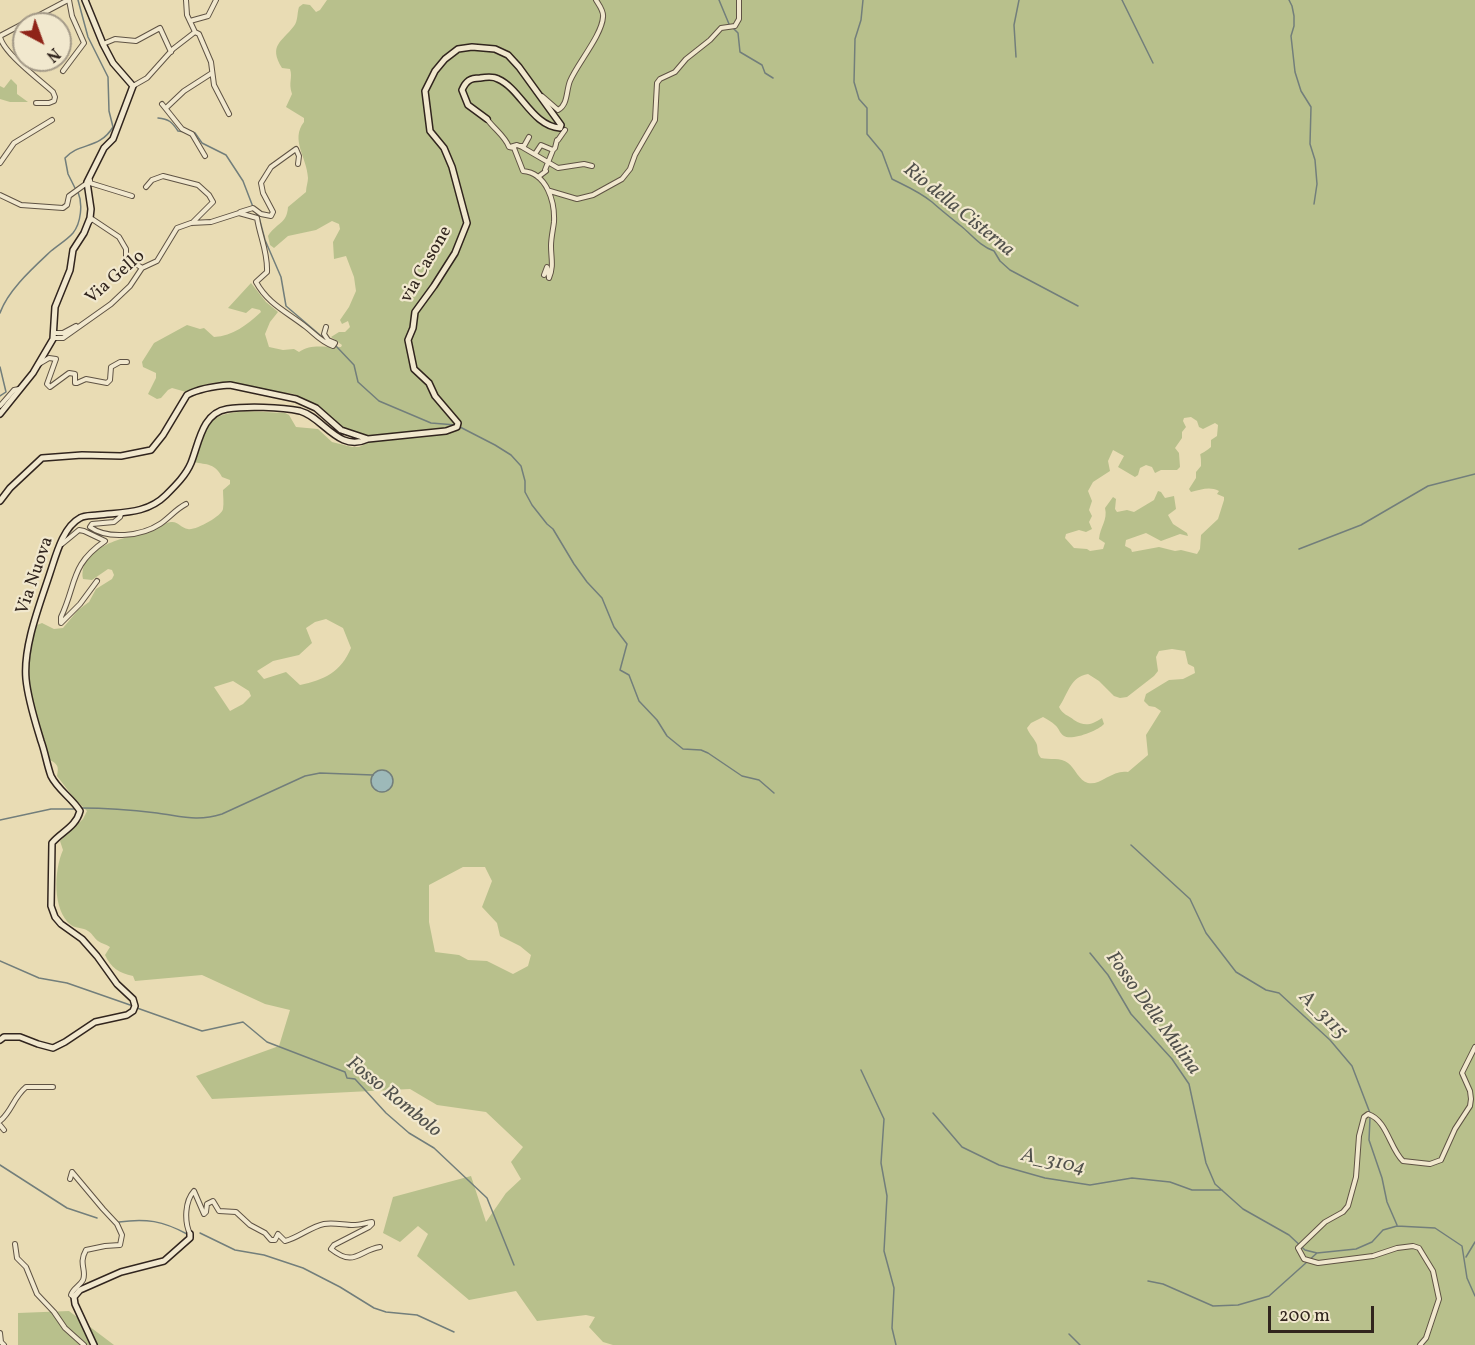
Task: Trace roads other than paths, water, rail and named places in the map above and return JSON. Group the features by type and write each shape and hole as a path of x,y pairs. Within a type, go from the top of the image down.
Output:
{"street":[{"path":"36,103 54,101 53,92 9,52 0,40 0,36 69,0"},
{"path":"85,0 113,63 133,86"},
{"path":"186,0 187,15 195,32 199,34 211,62 214,85 229,114"},
{"path":"190,21 208,16 216,0"},
{"path":"542,96 558,111 564,105 571,80 587,54 602,22 604,14 596,0"},
{"path":"544,275 547,267 549,278 553,266 551,248 554,222 550,191 572,199 581,198 593,195 622,179 655,120 657,83 660,79 675,72 721,28 735,26 739,19 739,0"},
{"path":"72,16 84,43 72,59"},
{"path":"103,44 115,39 136,40 160,28 171,52"},
{"path":"0,195 21,205 63,208 67,206 69,196 88,179 104,148 114,137 133,86 147,78 171,52 195,32"},
{"name":"via Casone","path":"368,439 446,431 458,425 435,396 429,383 414,369 408,340 413,328 415,312 455,253 467,224 452,167 444,148 430,132 425,91 435,71 458,49 472,47 495,50 508,55 542,96 561,125 560,128 556,128 535,115 509,87 497,78 468,80 462,90 466,102 487,119 497,134 506,139 509,147 514,148 523,171 528,171 538,177 550,191"},
{"path":"166,108 184,92 212,73"},
{"path":"162,104 197,140 205,156"},
{"path":"0,163 14,143 52,120"},
{"path":"538,177 545,174 556,140 565,130"},
{"path":"509,147 524,146 529,137"},
{"path":"535,154 541,145 553,150"},
{"path":"519,146 558,168 584,164 592,166"},
{"path":"191,223 211,222 252,208 261,214 271,216 273,212 263,193 261,183 271,168 296,149 299,156 298,164"},
{"name":"Via Gello","path":"54,336 79,326 111,304 130,286 142,268 157,261 177,228 191,223 213,202 205,190 198,185 163,176 152,180 146,187"},
{"path":"88,179 90,183 132,196"},
{"path":"0,414 39,364 54,336 55,307 70,270 73,250 84,233 91,209 88,179"},
{"path":"239,213 256,218 257,227 266,248 267,272 256,282 262,293 321,341 334,345 324,334 326,327"},
{"path":"88,222 92,219 119,237 126,249 126,257 142,268"},
{"path":"39,364 49,358 56,359 46,384 50,387 69,373 75,374 75,383 86,379 107,383 110,380 111,367 120,362 126,362"},
{"path":"0,501 16,482 42,458 82,455 121,456 151,450 163,435 187,395 193,391 222,385 296,399 316,408 341,430 368,439"},
{"path":"0,406 14,390 19,389"},
{"name":"Via Nuova","path":"0,1040 4,1037 20,1036 53,1048 95,1022 127,1015 133,1011 135,1006 133,999 117,984 90,947 61,924 51,906 52,843 70,828 78,818 80,811 51,776 34,719 26,678 30,642 59,547 71,526 81,517 121,514 147,508 164,497 184,476 206,424 213,414 227,409 255,408 301,412 310,415 340,438 352,442 368,439"},
{"path":"121,514 114,522 92,524 90,527 109,535 130,534 158,525 186,504"},
{"path":"59,547 79,530 105,541 91,550 80,567 61,617 62,623 98,581"},
{"path":"1420,1345 1426,1338 1439,1299 1433,1271 1419,1248 1413,1246 1397,1248 1373,1256 1318,1263 1304,1258 1298,1248 1325,1222 1343,1212 1348,1206 1358,1164 1359,1136 1364,1117 1368,1114 1375,1118 1386,1132 1395,1151 1404,1161 1430,1164 1441,1160 1455,1129 1470,1106 1470,1091 1462,1073 1475,1047"},
{"path":"4,1130 0,1123 6,1116 14,1098 26,1087 53,1087"},
{"path":"70,1179 72,1172 117,1224 122,1235 120,1245 86,1250 82,1264 84,1277 72,1291 71,1295 74,1297 94,1345"},
{"path":"74,1297 80,1290 121,1272 164,1261 190,1238 185,1222 190,1198 194,1191 204,1214 207,1204 213,1201 219,1212 236,1212 271,1240 275,1240 278,1234 285,1242 289,1241 322,1224 355,1225 372,1221 369,1227 334,1245 331,1249 340,1256 357,1257 372,1247 380,1247"},
{"path":"15,1244 17,1258 26,1267 37,1294 65,1328 84,1345"},
{"path":"0,1333 1,1342 4,1345"}],"water":[{"path":"382,770 390,773 393,781 390,789 382,792 374,789 371,781 374,773"}],"waterway":[{"path":"75,188 68,174 65,158 76,150 102,139 113,127 109,111 108,77 88,37 78,0"},
{"path":"719,0 729,24 738,33 740,52 762,65 765,73 773,78"},
{"name":"Rio della Cisterna","path":"863,0 861,20 855,39 854,82 859,99 867,108 867,134 882,152 892,179 927,198 980,243 994,251 1000,261 1010,270 1078,306"},
{"path":"1016,57 1014,25 1019,0"},
{"path":"1122,0 1153,63"},
{"path":"1289,0 1294,16 1291,36 1295,72 1301,91 1311,107 1310,144 1315,160 1317,184 1314,204"},
{"path":"158,118 170,122 178,131 186,132"},
{"path":"190,131 195,133 202,143 226,155 243,181 253,207"},
{"path":"0,313 9,296 22,280 76,229 81,208 78,192"},
{"path":"255,211 281,277 286,306 327,341"},
{"path":"336,346 354,365 358,382 379,401 431,423 456,425"},
{"path":"0,367 6,392 0,396"},
{"path":"460,427 511,455 521,466 525,492 532,505 553,529 587,582 602,598 614,627 627,644 620,670 629,675 639,701 657,720 667,736 683,749 701,750 742,776 759,780 774,793"},
{"path":"1299,549 1361,525 1428,486 1475,474"},
{"path":"81,808 129,810 205,818 222,814 305,776 320,773 373,775"},
{"path":"0,820 51,809 74,809"},
{"name":"A_3115","path":"1131,845 1190,899 1206,933 1236,972 1266,990 1279,993 1330,1040 1352,1066 1370,1113"},
{"name":"Fosso Delle Mulina","path":"1090,953 1108,975 1131,1014 1172,1059 1189,1084 1206,1163 1215,1184 1243,1209 1289,1235 1305,1250 1317,1253 1356,1249 1372,1242 1383,1230 1397,1226 1435,1228 1462,1246 1467,1278 1475,1296"},
{"name":"Fosso Rombolo","path":"0,961 39,978 67,983 133,1006"},
{"name":"Fosso Rombolo","path":"137,1008 202,1031 243,1022 267,1042 345,1072 347,1078 355,1079 386,1113 409,1133 434,1148 487,1198 514,1265"},
{"path":"861,1070 884,1119 881,1163 887,1196 884,1251 894,1288 892,1328 896,1345"},
{"name":"A_3104","path":"933,1113 962,1147 999,1165 1045,1178 1090,1185 1132,1178 1170,1182 1192,1190 1222,1190"},
{"name":"A_3115","path":"1370,1118 1369,1140 1382,1178 1387,1202 1397,1225"},
{"path":"0,1165 67,1208 97,1218"},
{"path":"119,1222 138,1220 154,1222 187,1234"},
{"path":"200,1233 235,1250 264,1255 303,1268 374,1308 386,1312 417,1315 454,1332"},
{"path":"1466,1257 1475,1242"},
{"path":"1148,1281 1163,1284 1213,1306 1238,1305 1269,1296 1317,1253"},
{"path":"1069,1334 1080,1345"}]}
